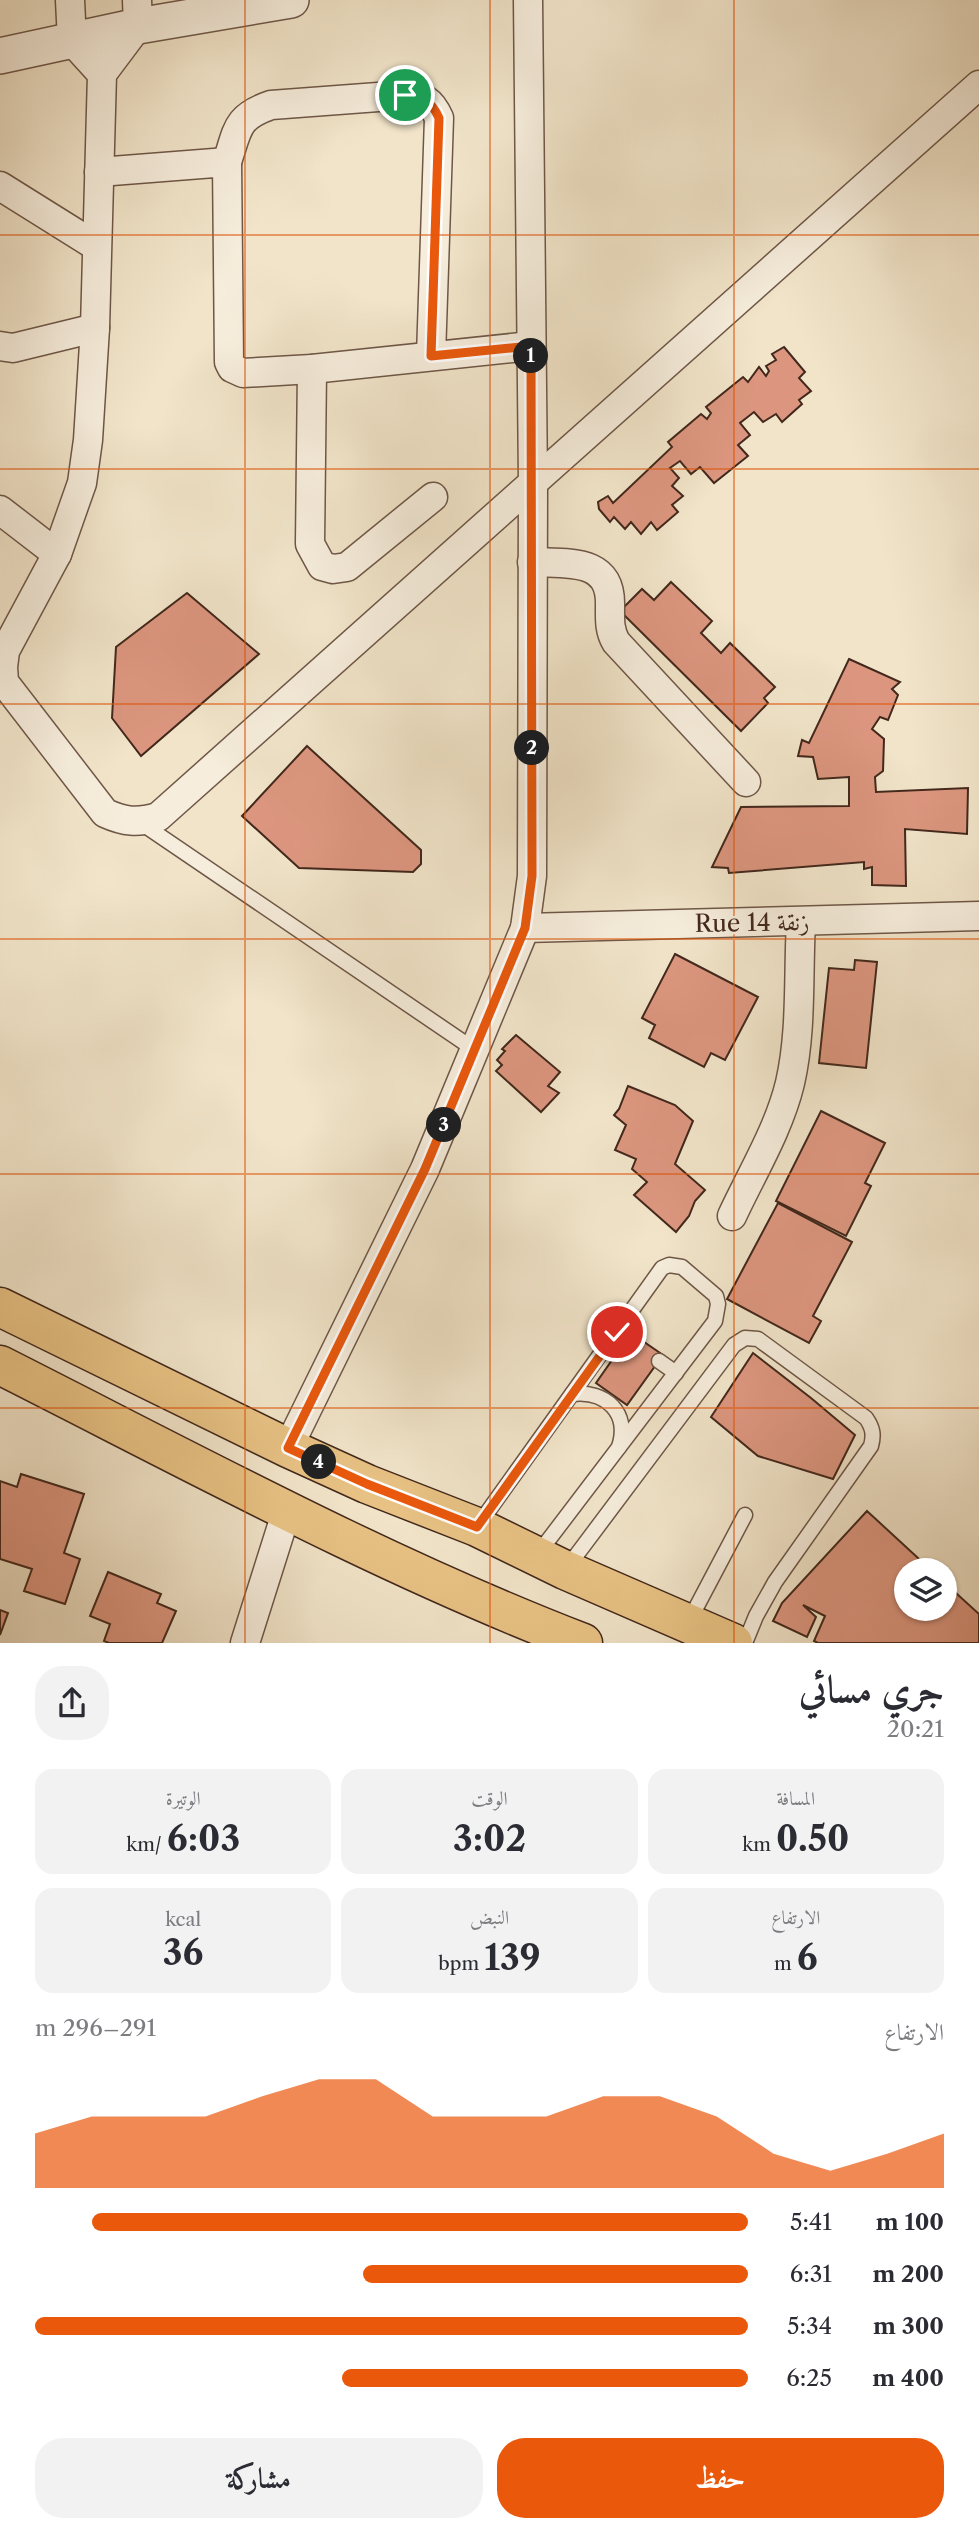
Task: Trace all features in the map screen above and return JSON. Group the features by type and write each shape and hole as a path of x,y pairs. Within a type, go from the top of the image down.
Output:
{"main road":[{"path":"0,1307 288,1448 367,1484 477,1527 551,1563 733,1643"},
{"path":"0,1365 287,1510 507,1614 583,1643"}],"street":[{"path":"70,0 72,41 102,74"},
{"path":"0,56 72,41 138,13 291,0"},
{"path":"288,1448 425,1169 525,928 532,876 533,483 528,0"},
{"path":"138,13 102,74 95,328 88,440 82,483 57,554 5,651 2,667 4,681 105,813 123,821 139,822 158,817 979,85"},
{"path":"431,356 439,118 436,110 423,97 405,95 271,105 252,112 240,123 227,162 229,362 232,368 243,373 312,369 531,346"},
{"path":"99,172 227,162"},
{"path":"0,186 18,200 96,246"},
{"path":"0,346 13,348 95,328"},
{"path":"312,369 310,544 322,566 333,569 346,566 433,497"},
{"path":"0,510 57,554"},
{"path":"532,562 584,565 600,575 610,589 610,627 616,642 746,782"},
{"name":"Rue 14 زنقة","path":"525,928 979,916"},
{"path":"732,1216 777,1119 790,1083 796,1035 801,922"},
{"path":"245,1643 287,1510"}],"lane":[{"path":"139,822 475,1050"},
{"path":"477,1527 572,1394 622,1335 662,1268 669,1265 682,1267 716,1296 718,1313 711,1327 618,1448 551,1563"},
{"path":"551,1563 734,1345 745,1338 758,1339 866,1418 873,1431 873,1439 871,1447 765,1599 745,1643"},
{"path":"659,1361 676,1373"},
{"path":"572,1394 596,1394 615,1409 622,1430 618,1448"},
{"path":"688,1624 745,1515"}],"building":[{"path":"784,347 805,372 799,378 811,391 799,400 802,404 782,422 776,414 763,422 754,412 740,423 750,435 738,445 748,456 714,483 700,467 691,474 680,461 670,468 679,478 672,486 683,496 672,505 678,512 657,530 651,522 641,534 631,522 625,529 614,517 610,522 599,509 598,502 608,496 613,503 672,447 668,442 701,414 707,419 711,413 706,407 743,377 748,382 759,367 766,376 769,371 766,366 776,360 772,354"},
{"path":"671,582 712,621 701,633 721,653 730,643 775,687 764,698 768,703 741,731 620,611 642,589 654,600"},
{"path":"187,593 259,654 141,756 112,718 116,647"},
{"path":"849,659 900,682 892,689 898,695 888,720 880,717 872,729 884,739 883,771 875,777 876,792 968,788 967,834 905,829 906,886 872,885 872,867 864,869 864,862 729,873 728,868 712,867 741,807 849,806 849,777 818,779 813,757 798,756 802,740 809,743"},
{"path":"307,746 421,850 421,864 413,872 299,868 242,816"},
{"path":"675,954 758,997 725,1060 711,1053 704,1067 649,1038 655,1025 642,1018"},
{"path":"855,960 877,962 866,1068 819,1063 829,968 854,970"},
{"path":"516,1035 560,1072 548,1086 559,1093 541,1112 496,1071 502,1065 497,1060 505,1051 502,1049"},
{"path":"628,1086 675,1105 693,1121 675,1164 705,1190 676,1232 634,1195 647,1182 632,1169 636,1159 615,1150 626,1125 614,1115"},
{"path":"821,1111 885,1143 865,1183 871,1186 846,1236 776,1201"},
{"path":"778,1203 852,1242 813,1316 821,1321 809,1343 727,1299"},
{"path":"631,1333 663,1355 627,1405 596,1383"},
{"path":"753,1353 855,1435 833,1479 758,1456 711,1417"},
{"path":"21,1474 84,1494 64,1553 80,1559 65,1604 24,1591 32,1569 0,1559 0,1481 17,1487"},
{"path":"867,1511 918,1558 894,1558 894,1621 957,1621 957,1594 979,1614 979,1643 818,1643 814,1641 825,1616 803,1605 816,1617 807,1637 773,1621 782,1603"},
{"path":"108,1572 161,1594 157,1603 176,1611 162,1643 104,1641 110,1624 90,1616"},
{"path":"0,1610 8,1613 0,1635"}],"route":[{"path":"405,95 423,97 436,110 439,118 431,356 531,346 532,876 525,928 425,1169 288,1448 367,1484 477,1527 617,1332"}]}
